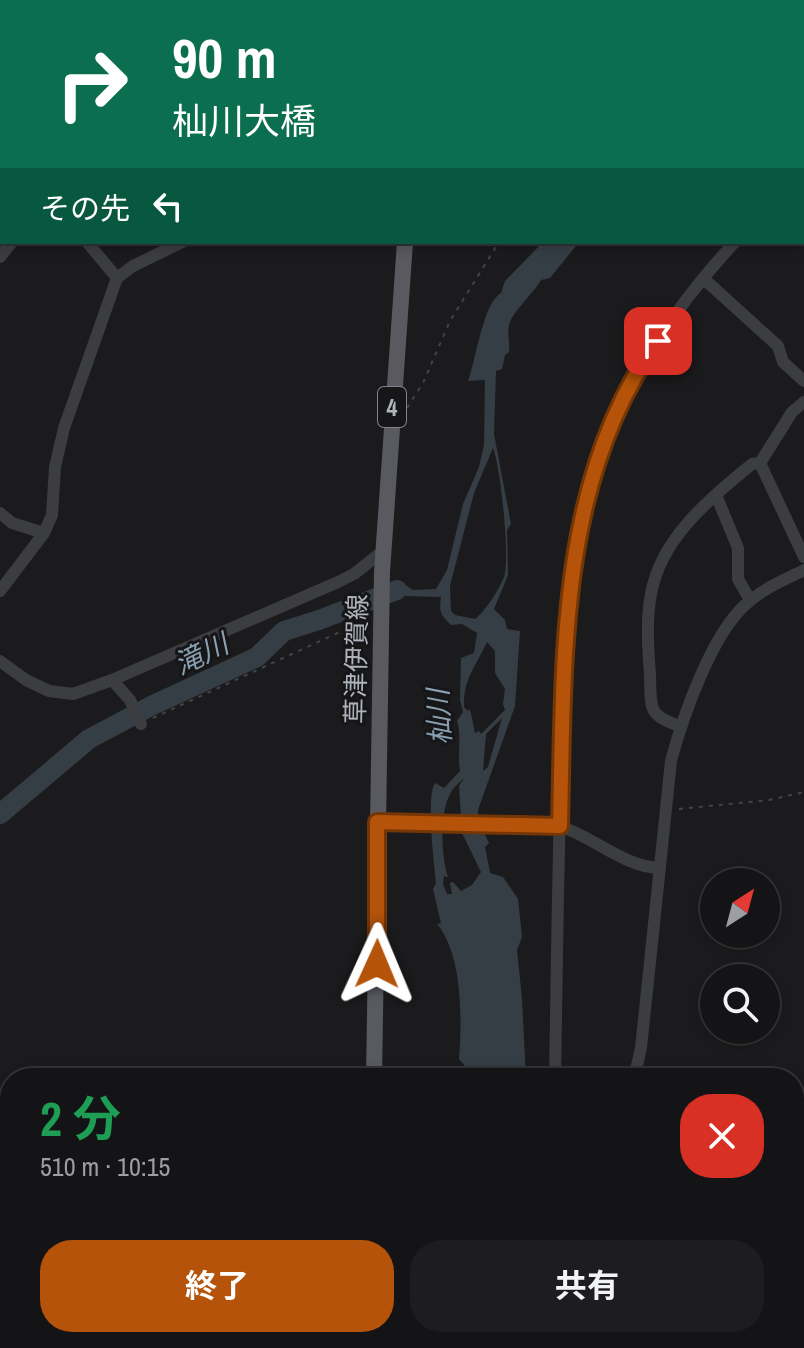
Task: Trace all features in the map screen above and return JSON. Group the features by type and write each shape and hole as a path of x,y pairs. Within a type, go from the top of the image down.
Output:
{"main road":[{"name":"草津伊賀線","path":"374,1068 382,572 405,244"}],"street":[{"path":"89,244 117,278"},
{"path":"0,591 44,533 52,515 55,467 64,428 117,278 133,266 178,244"},
{"path":"555,1068 555,825 567,640 576,552 586,501 610,431 643,362 733,244"},
{"path":"704,279 778,346 783,362 804,381"},
{"path":"760,463 792,412 804,402"},
{"path":"680,726 659,720 654,713 648,640 650,596 658,571 688,522 752,464 760,463"},
{"path":"760,463 804,557"},
{"path":"716,495 738,548 738,579 750,600"},
{"path":"0,513 12,523 44,533"},
{"path":"0,661 26,680 49,691 73,694 338,582 354,574 383,551"},
{"path":"638,1068 671,761 680,726 723,633 750,600 804,570"},
{"path":"112,680 130,700 140,722"},
{"path":"377,822 555,825 646,868 660,868"}],"path":[{"path":"406,409 423,383 450,321 498,244"},
{"path":"140,722 381,613"},
{"path":"666,810 769,800 804,792"}],"shaded area":[{"path":"541,244 577,244 550,278 541,280 511,320 508,328 509,352 505,355 502,369 496,371 494,434 511,524 507,530 508,575 494,609 505,620 507,629 520,631 515,706 478,810 478,820 489,843 485,847 490,873 503,877 518,899 522,937 517,950 525,1068 464,1068 459,1059 460,1007 456,970 446,937 437,924 441,923 433,889 436,883 431,801 435,783 444,788 460,771 457,721 463,712 460,700 461,658 474,653 477,633 462,624 451,625 447,622 441,612 441,597 406,596 398,592 370,604 375,595 404,584 413,590 436,589 447,570 463,504 479,467 484,445 485,380 468,381 489,308 501,293 505,281","holes":["493,448 504,510 505,573 492,599 475,619 455,615 451,611 450,586 474,493","487,642 495,651 495,673 505,689 505,710 481,734 479,731 475,733 470,709 468,711 464,707 464,697 468,680","502,718 488,767 483,771 486,734","464,778 459,786 462,833 481,872 472,885 461,891 453,882 450,883 452,894 447,894 443,884 444,876 448,877 443,846 444,811 451,792"]}],"waterway":[{"name":"滝川","path":"0,814 89,739 153,705 257,657 284,631 397,590"}],"route":[{"path":"377,964 377,822 560,826 567,640 581,522 593,474 622,401 658,341"}],"water label":[{"name":"杣川","path":"439,717"}]}
